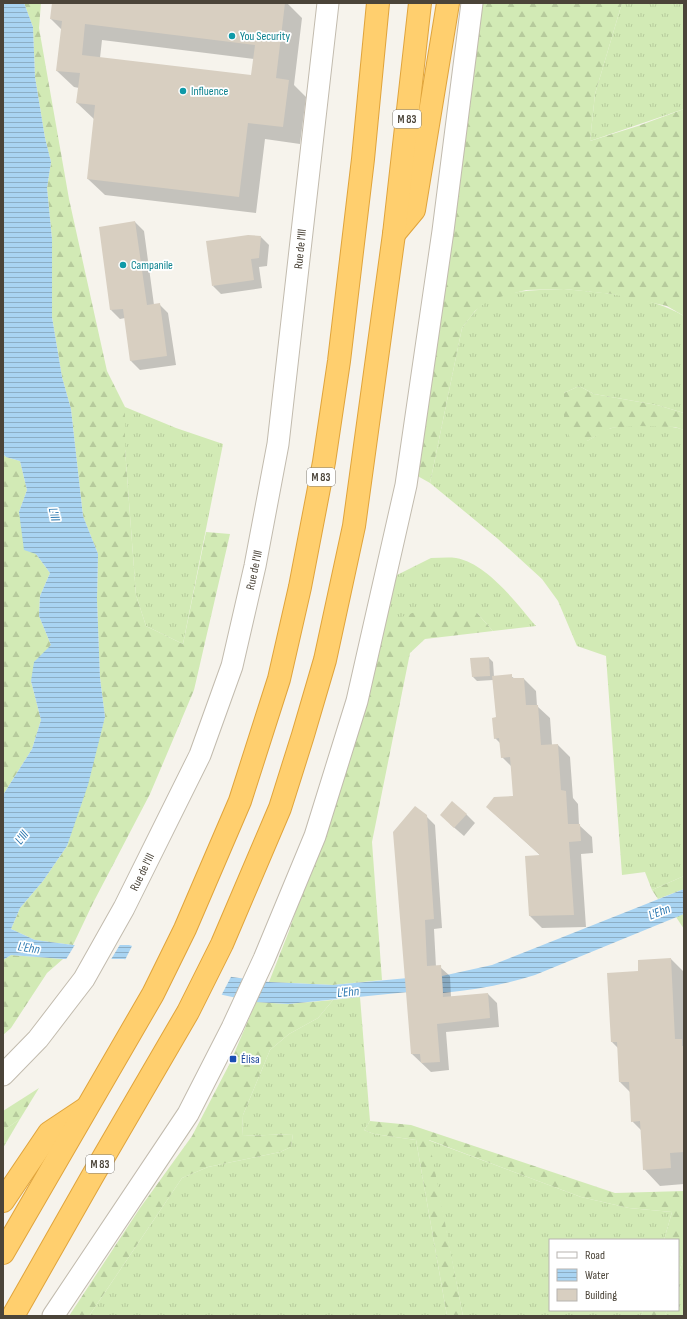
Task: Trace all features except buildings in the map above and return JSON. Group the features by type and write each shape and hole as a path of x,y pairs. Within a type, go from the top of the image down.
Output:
{"highway":[{"name":"M 83","path":"13,1316 188,1012 222,944 280,808 304,735 325,660 354,526 394,234 420,3"},
{"path":"394,234 414,210 448,3"},
{"name":"M 83","path":"3,1253 42,1184 90,1106 153,994 185,929 240,801 279,679 300,588 324,462 339,362 377,4"},
{"path":"3,1201 49,1133 90,1106"}],"street":[{"name":"Rue de l'Ill","path":"3,1075 38,1039 84,979 124,908 200,755 232,666 254,574 278,444 328,3"},
{"path":"53,1316 188,1114 232,1028 264,959 315,836 357,701 390,560 408,469 443,231 472,3"}],"green space":[{"path":"24,3 41,3 39,28 69,199 107,371 125,407 125,449 136,595 146,626 183,644 206,532 230,534 194,690 150,794 93,903 73,945 35,940 11,929 20,908 43,881 67,846 105,717 100,678 97,600 98,554 83,516 71,409 62,377 52,317 52,239 47,188 51,162 45,138 35,77 33,27"},
{"path":"477,3 622,3 595,94 590,141 638,126 684,109 684,316 667,306 612,294 564,289 526,290 489,300 475,311 462,328 430,483 414,474"},
{"path":"622,3 684,3 684,109 590,141 595,94"},
{"path":"564,289 641,299 656,303 684,316 684,413 657,405 594,394 579,386 564,393 564,419 587,441 612,428 639,425 658,425 684,430 684,876 652,890 645,872 622,875 606,656 577,646 558,601 542,579 498,539 430,483 462,328 478,308 490,299 517,292"},
{"path":"579,386 594,394 657,405 684,413 684,430 675,427 638,426 611,428 587,441 570,440 564,419 564,393"},
{"path":"125,407 176,428 223,444 183,644 146,626 136,595 125,449"},
{"path":"3,454 6,457 20,461 27,490 19,512 36,554 50,573 40,596 39,616 51,645 31,681 41,720 32,749 3,795"},
{"path":"431,558 456,558 479,568 490,576 510,596 536,626 493,631 477,613 383,625 395,576"},
{"path":"444,609 477,613 493,631 425,639 410,653 372,842 382,980 333,985 269,982 289,931 340,779 383,625 412,613"},
{"path":"684,876 684,889 658,899 652,890"},
{"path":"684,914 684,929 676,917"},
{"path":"11,955 63,959 47,973 11,1028 3,1035 3,960"},
{"path":"360,997 370,1121 364,1130 374,1134 416,1140 447,1316 89,1316 182,1178 208,1167 280,1152 291,1147 293,1134 242,1136 243,1115 270,1050 289,1034 318,1018 333,1000"},
{"path":"333,1000 318,1018 289,1034 270,1050 243,1115 242,1136 293,1134 291,1147 280,1152 208,1167 182,1178 89,1316 69,1316 140,1208 192,1136 230,1063 256,1002 288,1004"},
{"path":"39,1088 20,1119 3,1131 3,1111"},
{"path":"20,1119 3,1148 3,1131"},
{"path":"370,1121 411,1125 615,1193 684,1191 684,1257 679,1272 679,1239 664,1239 672,1212 629,1208 581,1197 429,1140 463,1316 447,1316 416,1140 374,1134 364,1130"},
{"path":"428,1140 581,1197 629,1208 672,1212 664,1239 549,1239 549,1311 643,1311 641,1316 463,1316"},
{"path":"684,1257 684,1316 665,1316 667,1311 679,1311 679,1272"},
{"path":"643,1311 667,1311 665,1316 641,1316"}],"water":[{"path":"3,3 24,3 33,27 35,77 45,138 51,162 47,188 52,239 52,317 62,377 71,409 83,516 98,554 97,600 100,678 105,717 88,785 67,846 43,881 20,908 11,929 35,940 73,945 129,945 232,977 269,982 333,985 408,978 408,992 288,1004 256,1002 223,995 124,959 63,959 11,955 3,960 3,795 32,749 41,720 31,681 34,662 51,645 39,616 40,596 50,573 36,554 24,550 19,512 27,490 20,461 6,457 3,454"},
{"name":"L'Ehn","path":"684,889 684,914 535,975 489,987 443,993 442,976 492,965"}],"pier":[{"path":"76,943 121,943 110,961 65,961"},
{"path":"133,944 232,975 221,996 124,962"}],"place":[{"name":"You Security","path":"232,36"},
{"name":"Influence","path":"183,91"},
{"name":"Campanile","path":"123,265"},
{"name":"Élisa","path":"233,1059"}],"water label":[{"name":"L'Ill","path":"55,514"},
{"name":"L'Ill","path":"21,837"}]}
